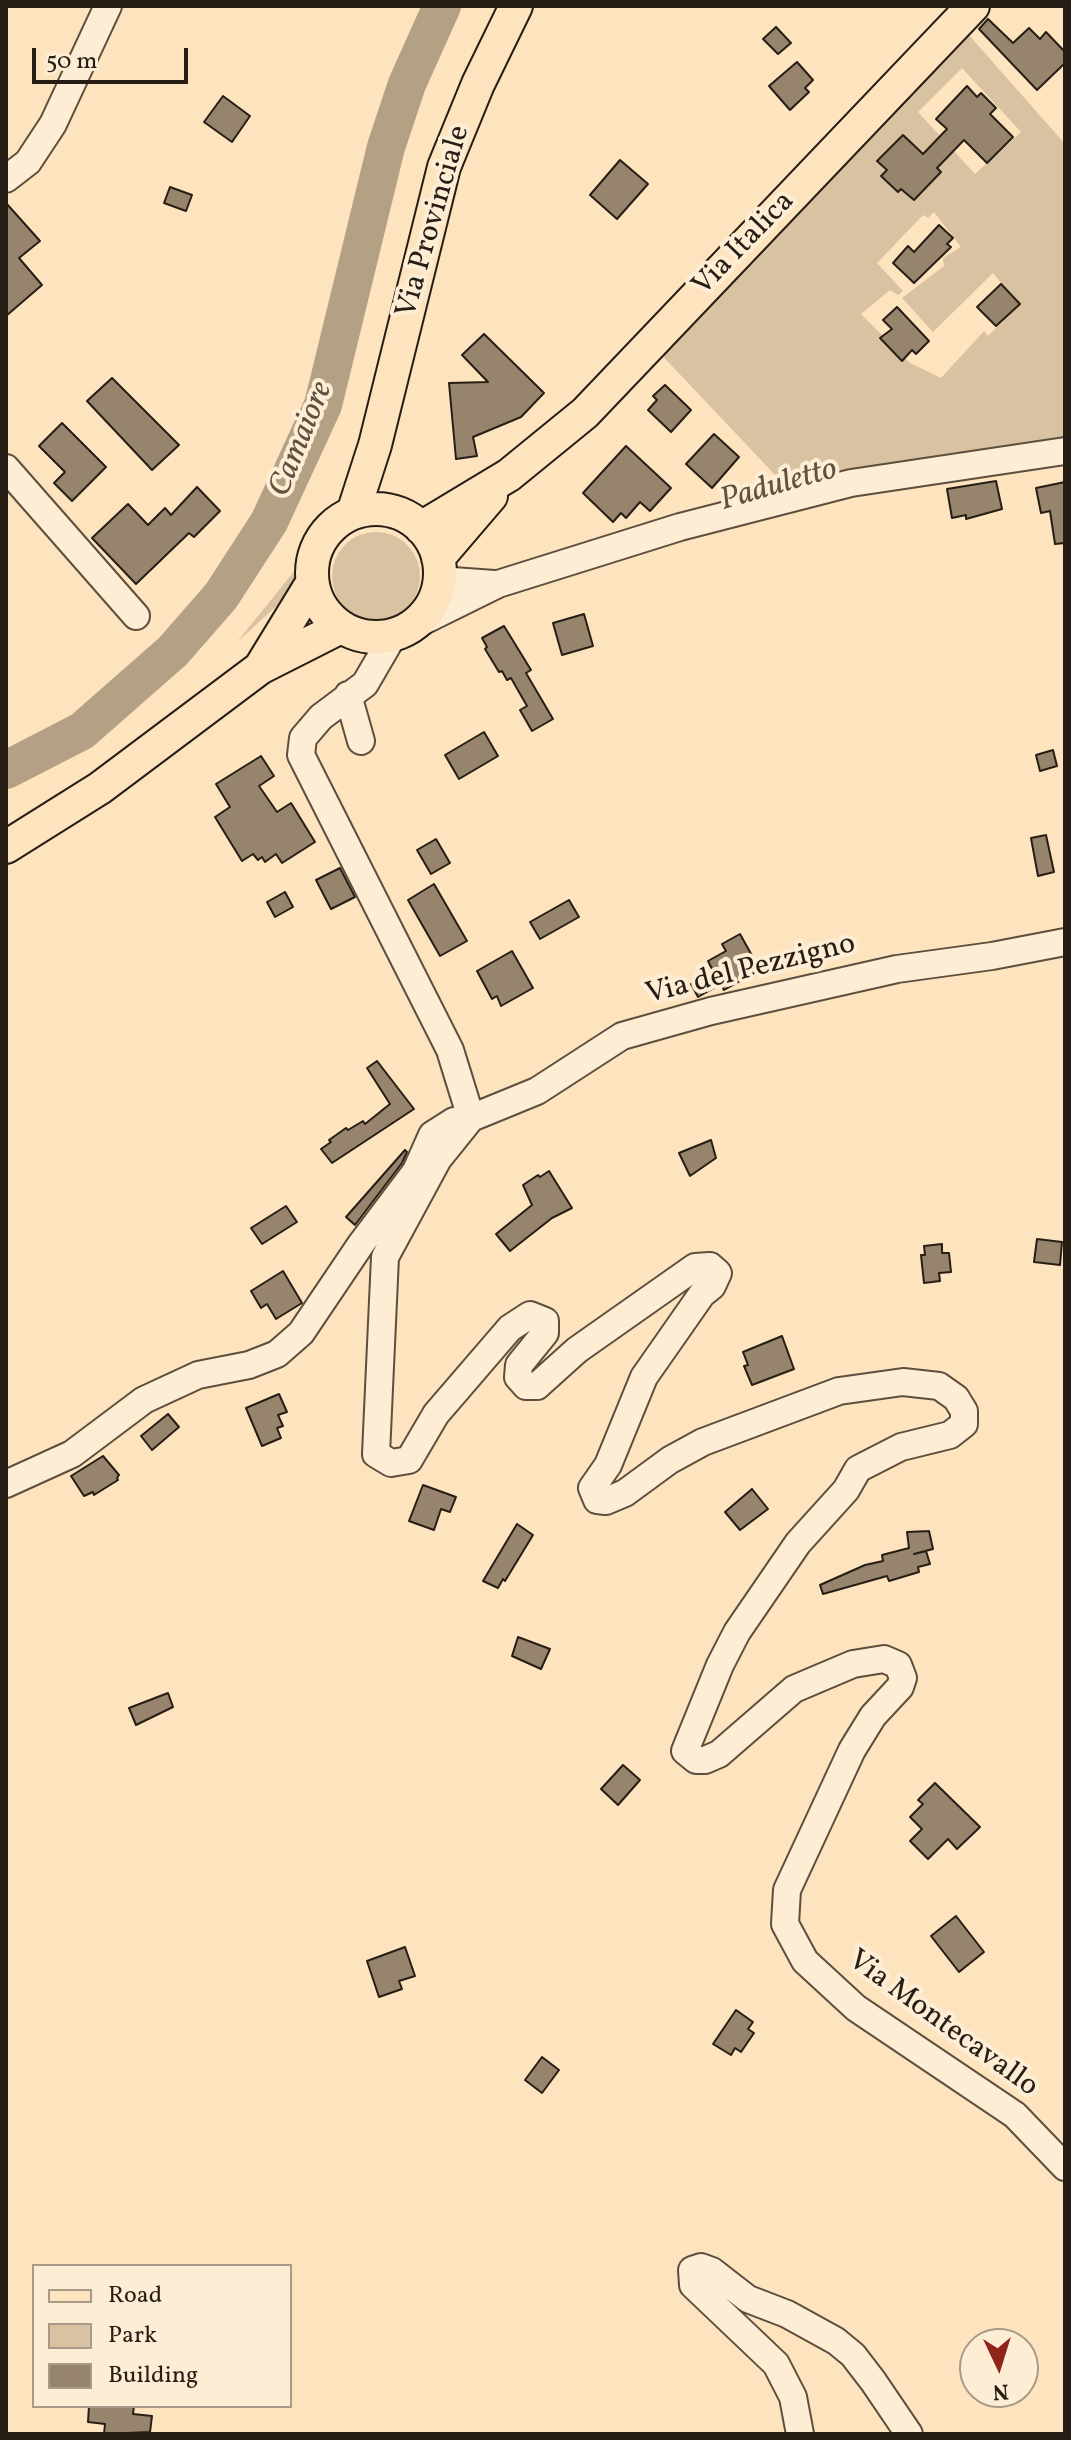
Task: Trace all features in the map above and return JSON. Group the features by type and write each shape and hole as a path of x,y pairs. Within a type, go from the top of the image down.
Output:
{"main road":[{"name":"Via Provinciale","path":"353,513 375,445 444,167 478,84 516,6"},
{"name":"Via Italica","path":"421,528 509,475 585,413 973,6"},
{"name":"Via Provinciale","path":"375,445 384,510"},
{"name":"Via Italica","path":"438,569 509,475"},
{"path":"384,510 404,516 421,528 431,541 438,569 430,607 388,639 341,627 327,615 317,600 312,583 312,561 320,541 334,524 353,513 384,510"},
{"path":"260,668 312,583"},
{"path":"6,847 100,788 260,668 341,627"}],"street":[{"path":"6,179 28,162 53,124 108,6"},
{"path":"471,1118 450,1050 301,755 303,738 321,717 365,684 388,639 498,584 680,527 851,483 1065,451"},
{"path":"6,468 136,616"},
{"path":"438,569 498,584"},
{"path":"348,695 361,741"},
{"name":"Via del Pezzigno","path":"6,1484 72,1454 144,1400 198,1375 249,1365 277,1354 301,1333 361,1244 416,1171 432,1135 454,1121 471,1118 537,1091 622,1036 711,1011 897,969 1065,942"},
{"name":"Via Montecavallo","path":"471,1118 438,1159 385,1257 376,1454 391,1463 409,1460 436,1414 510,1328 530,1315 545,1321 545,1333 519,1365 518,1377 526,1386 537,1386 599,1334 695,1267 710,1266 718,1273 712,1286 702,1294 644,1377 608,1465 592,1488 597,1500 606,1501 625,1493 670,1460 703,1442 839,1391 903,1382 939,1386 956,1398 964,1411 964,1424 950,1435 901,1447 858,1469 846,1490 798,1543 737,1632 685,1751 696,1760 719,1754 794,1689 853,1664 884,1659 898,1665 903,1678 900,1687 873,1716 852,1750 787,1890 785,1924 805,1961 856,2008 1015,2115 1065,2167"},
{"path":"800,2434 793,2397 776,2364 693,2285 692,2270 701,2267 712,2271 748,2299 787,2314 836,2341 853,2355 909,2434"}],"green space":[{"path":"961,26 1065,144 1065,443 796,497 655,348","holes":["962,68 1021,132 975,174 918,112","934,212 961,247 943,258 944,266 902,298 933,332 993,273 1019,305 988,336 984,331 941,378 910,363 861,314 890,290 898,295 903,291 877,263 923,215 928,218"]},
{"path":"376,532 393,535 407,545 417,559 420,576 417,593 407,607 393,617 376,620 359,617 345,607 335,593 332,576 335,559 345,545 359,535"},
{"path":"304,559 304,581 237,642"}],"building":[{"path":"988,19 1013,43 1029,28 1040,39 1046,32 1065,52 1065,63 1037,90 979,29"},
{"path":"776,27 791,43 778,54 763,39"},
{"path":"797,62 813,80 805,88 809,92 790,110 769,86"},
{"path":"967,86 977,97 981,93 996,108 990,114 1013,137 987,163 964,140 937,168 941,172 914,200 901,189 898,192 881,176 887,170 877,161 903,135 923,154 947,129 936,119"},
{"path":"223,96 250,116 232,142 204,122"},
{"path":"620,160 648,184 617,219 590,195"},
{"path":"170,187 192,195 186,211 164,203"},
{"path":"6,203 40,241 19,258 42,285 6,316"},
{"path":"939,225 953,238 947,244 951,247 914,283 893,263 908,246 914,252"},
{"path":"1001,284 1020,304 996,326 977,307"},
{"path":"897,307 929,341 916,354 912,350 902,361 880,338 892,329 883,320"},
{"path":"484,334 544,393 521,417 473,437 477,456 456,459 449,383 488,382 462,355"},
{"path":"112,378 179,445 152,470 87,401"},
{"path":"665,385 691,410 671,432 648,410 657,400 653,396"},
{"path":"62,423 106,467 72,501 54,483 65,472 39,446"},
{"path":"714,434 739,457 712,488 686,464"},
{"path":"626,446 671,488 650,511 640,502 626,518 621,513 613,522 583,493"},
{"path":"996,481 1002,509 966,519 966,515 952,518 947,489"},
{"path":"1065,482 1065,543 1055,544 1050,511 1041,513 1036,488"},
{"path":"197,487 220,511 194,537 189,533 136,584 92,538 128,504 148,525 165,508 171,515"},
{"path":"584,614 593,646 562,655 553,623"},
{"path":"504,626 531,670 526,673 553,719 532,731 520,710 527,706 511,678 507,680 502,671 499,672 482,638"},
{"path":"484,732 498,756 459,779 445,755"},
{"path":"1053,750 1057,766 1040,771 1036,755"},
{"path":"261,756 274,776 259,786 277,812 291,803 315,842 282,863 276,854 265,862 262,857 258,860 253,854 242,861 215,817 230,807 216,784"},
{"path":"1046,835 1054,872 1038,876 1031,838"},
{"path":"436,839 450,863 431,874 417,850"},
{"path":"340,868 355,897 331,909 316,880"},
{"path":"434,884 467,941 440,956 408,900"},
{"path":"285,892 293,907 275,917 267,902"},
{"path":"569,900 579,917 540,939 530,922"},
{"path":"740,934 760,970 724,990 721,984 698,997 691,984 713,971 708,961 726,951 722,944"},
{"path":"512,951 533,988 501,1006 497,996 492,999 477,971"},
{"path":"377,1061 414,1109 332,1163 321,1149 331,1142 329,1140 346,1128 348,1130 363,1121 365,1124 390,1104 367,1068"},
{"path":"711,1140 716,1158 690,1176 679,1153"},
{"path":"405,1150 402,1163 355,1225 346,1217"},
{"path":"549,1171 572,1208 552,1218 510,1251 496,1234 532,1205 523,1185"},
{"path":"286,1206 297,1222 262,1244 251,1228"},
{"path":"1037,1239 1062,1242 1060,1265 1034,1262"},
{"path":"942,1244 942,1253 949,1253 951,1272 939,1273 940,1281 924,1283 921,1255 925,1255 924,1246"},
{"path":"283,1271 302,1303 276,1319 267,1304 261,1308 251,1291"},
{"path":"782,1336 794,1369 752,1385 744,1366 748,1365 743,1352"},
{"path":"279,1394 287,1412 278,1415 283,1426 277,1428 281,1438 262,1446 246,1408"},
{"path":"168,1414 179,1427 152,1450 141,1436"},
{"path":"103,1456 119,1475 118,1480 94,1495 93,1492 84,1496 71,1476"},
{"path":"423,1485 456,1497 450,1512 441,1509 434,1530 409,1521"},
{"path":"752,1489 768,1509 740,1530 725,1512"},
{"path":"517,1524 533,1535 498,1588 483,1581"},
{"path":"929,1531 933,1549 914,1554 926,1551 930,1564 918,1567 919,1572 889,1581 887,1576 823,1594 820,1585 865,1565 883,1561 882,1555 909,1548 907,1532"},
{"path":"518,1637 550,1649 541,1669 512,1656"},
{"path":"168,1693 173,1707 136,1725 129,1708"},
{"path":"623,1765 640,1780 618,1805 601,1789"},
{"path":"935,1783 980,1827 957,1849 948,1839 928,1859 910,1841 922,1829 910,1817 923,1804 918,1800"},
{"path":"956,1916 984,1952 959,1972 931,1936"},
{"path":"405,1947 415,1976 399,1981 402,1989 379,1997 367,1961"},
{"path":"736,2010 753,2022 748,2029 754,2033 741,2052 735,2048 731,2055 713,2044"},
{"path":"542,2057 559,2070 542,2093 525,2080"},
{"path":"89,2408 134,2408 133,2414 152,2416 150,2432 104,2434 105,2424 88,2422"}],"waterway":[{"name":"Camaiore","path":"6,770 82,731 173,651 221,596 269,522 323,405 386,147 407,84 442,6"}],"water label":[{"name":"Paduletto","path":"779,487"}]}
